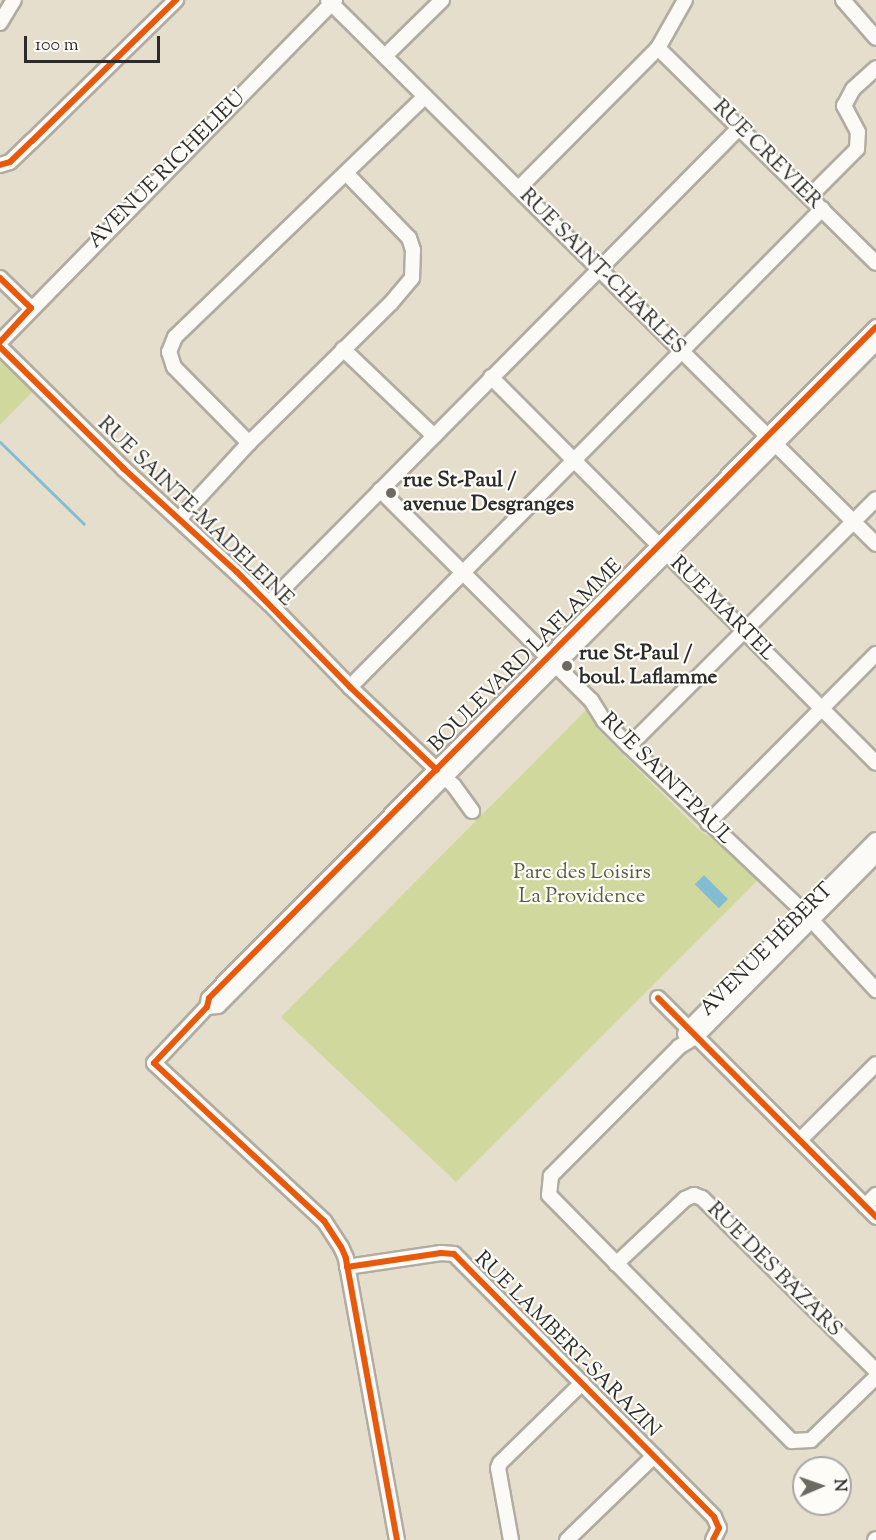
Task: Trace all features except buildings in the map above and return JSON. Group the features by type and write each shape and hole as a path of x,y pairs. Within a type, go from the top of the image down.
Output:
{"street":[{"path":"0,22 14,0"},
{"path":"0,165 10,162 176,0"},
{"path":"385,56 442,0"},
{"path":"518,189 658,48 685,0"},
{"path":"843,0 876,38"},
{"name":"RUE SAINT-CHARLES","path":"332,1 876,544"},
{"name":"AVENUE RICHELIEU","path":"0,342 332,1"},
{"name":"RUE CREVIER","path":"658,48 876,263"},
{"path":"809,197 857,148 858,132 844,106 853,89 876,68"},
{"path":"249,443 174,367 169,352 175,337 347,174 425,96"},
{"path":"269,603 739,128"},
{"path":"179,519 249,443 391,303 412,278 413,250 409,238 347,174"},
{"path":"350,687 822,209"},
{"path":"0,278 31,308"},
{"name":"BOULEVARD LAFLAMME","path":"347,1267 341,1247 324,1221 154,1063 207,1008 218,1006 550,662 771,439 876,327"},
{"name":"BOULEVARD LAFLAMME","path":"771,439 876,343"},
{"name":"RUE SAINTE-MADELEINE","path":"0,347 123,468 269,603 350,687 454,786 472,811"},
{"path":"343,349 434,436"},
{"name":"RUE MARTEL","path":"491,377 876,763"},
{"name":"RUE SAINT-PAUL","path":"380,490 550,662 591,700 604,721 628,746 808,916 876,990"},
{"path":"628,746 876,499"},
{"path":"708,823 876,654"},
{"name":"AVENUE HÉBERT","path":"616,1264 549,1195 551,1176 808,916 876,840"},
{"name":"AVENUE HÉBERT","path":"808,916 876,855"},
{"path":"658,998 876,1217"},
{"path":"800,1140 876,1064"},
{"name":"RUE DES BAZARS","path":"616,1264 685,1198 694,1195 702,1198 876,1371"},
{"path":"865,1206 876,1195"},
{"name":"RUE LAMBERT-SARAZIN","path":"347,1267 441,1252 454,1254 714,1517 719,1528 713,1540"},
{"path":"616,1264 792,1441 811,1440 876,1377"},
{"path":"347,1267 397,1540"},
{"path":"511,1540 498,1468 500,1463 582,1383"},
{"path":"567,1540 654,1456"}],"green space":[{"path":"0,361 34,390 0,425"},
{"name":"Parc des Loisirs La Providence","path":"587,709 597,729 699,830 724,846 758,880 456,1182 281,1017"}],"water":[{"path":"704,875 728,899 719,908 695,884"}],"waterway":[{"path":"0,442 84,524"}],"cycle path":[{"path":"0,165 10,162 176,0"},
{"path":"0,278 31,308 0,342"},
{"path":"397,1540 346,1258 341,1247 324,1221 154,1063 207,1007 209,998 876,327"},
{"path":"0,347 123,468 237,572 350,687 437,770"},
{"path":"658,998 876,1217"},
{"path":"347,1267 441,1253 454,1254 714,1517 719,1528 713,1540"}],"place":[{"name":"rue St-Paul / avenue Desgranges","path":"391,493"},
{"name":"rue St-Paul / boul. Laflamme","path":"567,666"}]}
